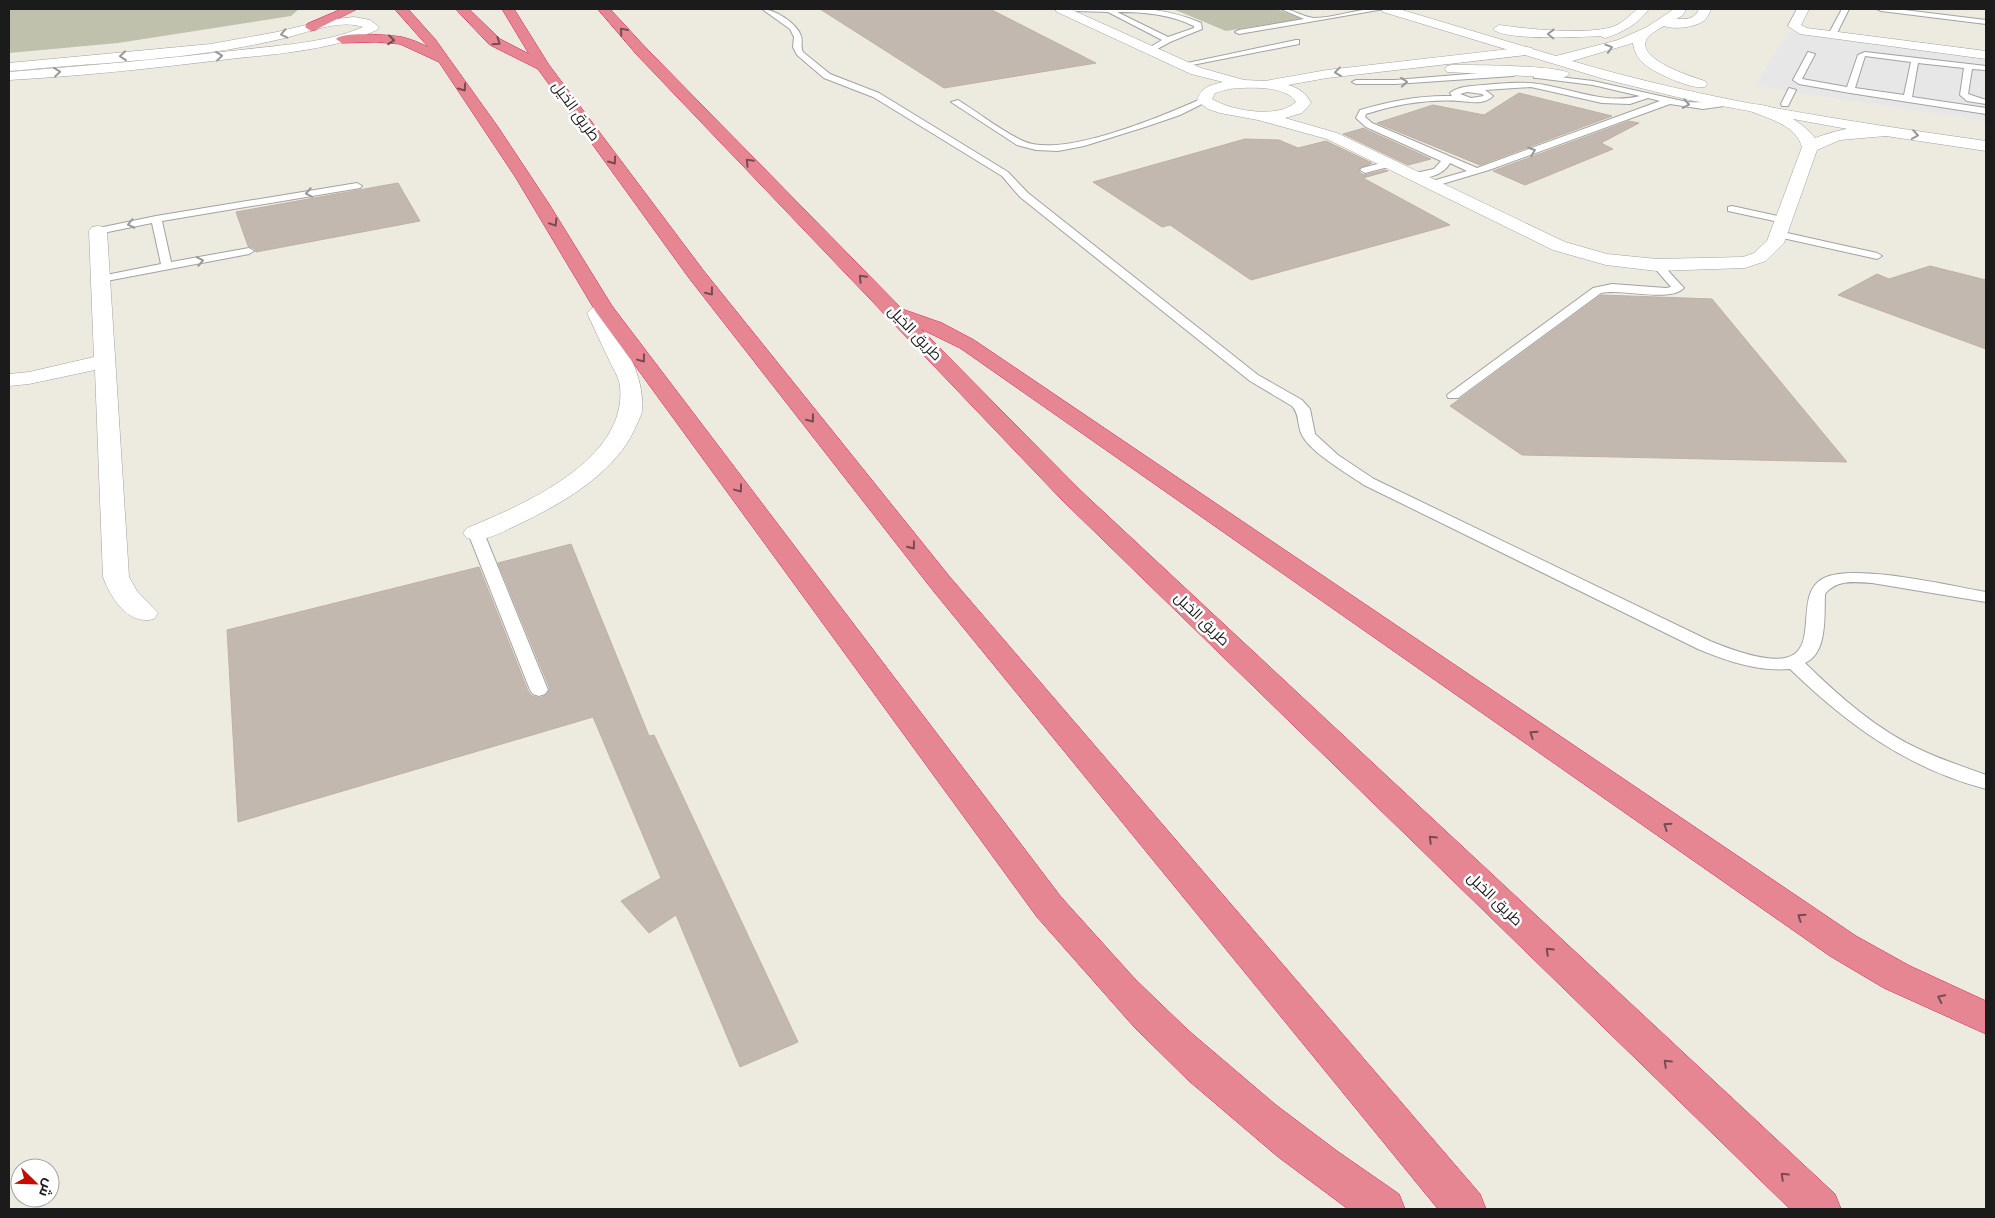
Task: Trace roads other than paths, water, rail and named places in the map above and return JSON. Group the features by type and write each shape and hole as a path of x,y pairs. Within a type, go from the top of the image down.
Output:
{"highway":[{"path":"311,27 351,9"},
{"path":"401,9 425,33 515,162 550,217 603,308 1049,907 1095,961 1148,1017 1211,1076 1282,1135 1384,1209"},
{"path":"462,9 496,42 543,66"},
{"name":"طريق الخيل","path":"508,9 543,66 696,274 940,582 1465,1209"},
{"name":"طريق الخيل","path":"604,9 642,52 1070,494 1820,1209"},
{"path":"342,39 402,41 443,60"},
{"path":"896,313 935,327 967,344 1843,946 1897,977 1986,1018"}],"street":[{"path":"1062,9 1196,71 1291,90 1303,100 1332,136"},
{"path":"1387,9 1545,48 1650,78 1744,97 1792,90 1986,135"},
{"path":"1417,9 1459,26 1660,95"},
{"path":"1205,97 1224,85 1260,84 1327,74 1545,48 1588,39 1617,30 1643,9"},
{"path":"1334,87 1356,82 1452,69 1573,57 1617,46 1665,23 1679,12 1680,9"},
{"path":"1665,23 1685,23 1698,19 1704,16 1706,9"},
{"path":"1803,9 1794,26 1804,30 1986,55"},
{"path":"9,67 206,48 259,40 311,27 349,21 364,22 373,27 368,31 342,39 248,53 9,76"},
{"path":"1459,26 1549,34 1617,30"},
{"path":"1439,61 1457,55 1466,46 1465,38 1459,26"},
{"path":"1644,33 1639,43 1640,53 1644,59 1684,79 1744,97"},
{"path":"1452,69 1549,72 1660,95 1724,103 1986,146"},
{"path":"1196,71 1206,84 1205,97"},
{"path":"1205,97 1219,110 1257,115 1332,136 1559,246 1606,259 1657,265 1745,262 1760,257 1775,242 1810,146 1809,139 1803,131 1791,124 1755,108"},
{"path":"1257,115 1281,114 1303,100"},
{"path":"1810,146 1831,137 1886,131"},
{"path":"98,231 116,577 121,590 130,602 144,613"},
{"path":"476,533 507,522 558,494 597,463 612,448 622,433 629,418 632,386 597,313 603,308"},
{"path":"9,380 29,378 106,361"}],"lane":[{"path":"765,9 793,28 798,37 797,47 800,53 827,76 876,95 1005,174 1024,195 1254,378 1297,403 1303,409 1306,428 1310,436 1320,447 1350,470 1369,482 1716,650 1740,659 1759,663 1793,662 1805,657 1811,647 1817,594 1822,586 1830,581 1842,578 1872,578 1986,598"},
{"path":"1075,9 1140,10 1167,12 1198,25 1198,29 1188,33 1179,33 1124,10"},
{"path":"1284,9 1312,20"},
{"path":"1239,32 1380,9"},
{"path":"1832,35 1845,9"},
{"path":"1881,9 1986,22"},
{"path":"1107,10 1167,40"},
{"path":"1140,10 1164,22"},
{"path":"1150,51 1179,33"},
{"path":"1182,65 1296,42"},
{"path":"1792,90 1811,54"},
{"path":"1850,91 1863,54 1877,54 1986,68"},
{"path":"1906,99 1915,59"},
{"path":"1968,66 1965,96 1986,102"},
{"path":"1356,82 1390,84 1470,75 1512,74 1566,79 1660,95"},
{"path":"1792,90 1810,85 1986,112"},
{"path":"1476,171 1369,125 1360,118 1363,112 1409,100 1430,92 1510,86 1541,87 1616,102 1660,95"},
{"path":"1409,100 1437,98 1478,100 1510,91 1531,91 1605,106 1542,90 1510,86"},
{"path":"1464,99 1454,93 1463,90 1485,92 1490,96 1488,98"},
{"path":"1432,184 1476,171 1660,95"},
{"path":"955,102 1020,143 1036,147 1058,148 1081,144 1160,119 1205,97"},
{"path":"1414,176 1440,169 1446,161 1442,156"},
{"path":"1365,170 1389,164"},
{"path":"98,231 156,218 357,186"},
{"path":"1732,209 1780,227 1877,256"},
{"path":"156,218 167,267"},
{"path":"101,279 250,252"},
{"path":"1453,395 1597,290 1612,287 1667,292 1678,288 1657,265"},
{"path":"476,533 540,690"},
{"path":"1793,662 1845,709 1877,732 1913,754 1986,782"}]}
